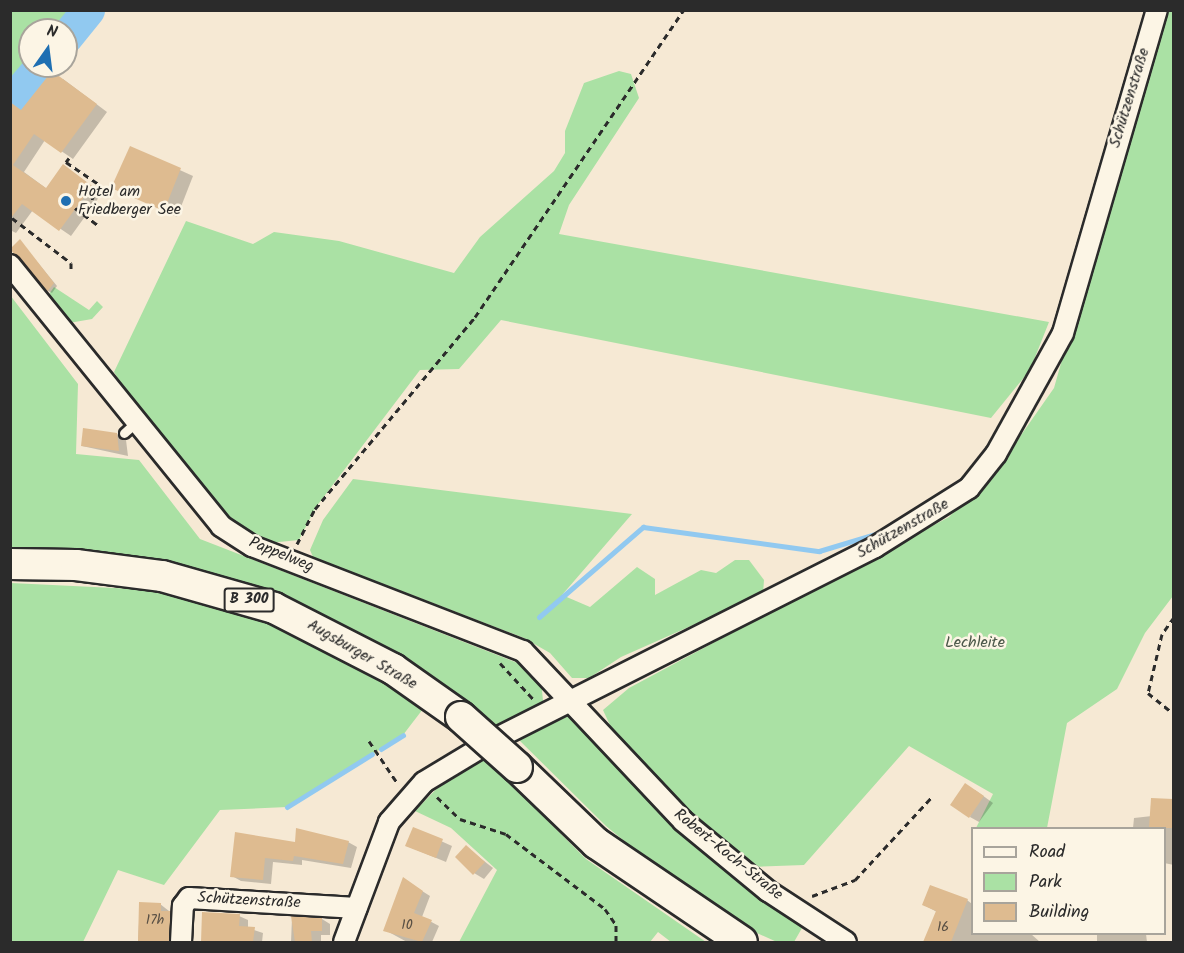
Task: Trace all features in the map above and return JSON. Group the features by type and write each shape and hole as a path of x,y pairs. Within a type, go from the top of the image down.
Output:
{"main road":[{"name":"Augsburger Straße","path":"10,564 76,565 162,576 274,608 393,669 461,717 596,843 740,942"}],"street":[{"name":"Schützenstraße","path":"501,736 876,547 969,488 996,454 1063,333 1157,10"},
{"name":"Pappelweg","path":"14,277 129,429 221,526 252,546 523,651 571,702"},
{"name":"Robert-Koch-Straße","path":"571,702 674,814 768,891 846,942"},
{"path":"344,942 389,822 416,790 477,750"},
{"name":"Schützenstraße","path":"181,942 183,906 189,898 357,908"}],"path":[{"path":"289,559 315,509 475,317 684,10"},
{"path":"69,158 66,162 100,185 83,214"},
{"path":"75,208 99,226"},
{"path":"12,218 71,264 71,269"},
{"path":"1173,617 1162,634 1148,693 1173,714"},
{"path":"490,655 545,715"},
{"path":"369,741 383,769 460,819 506,834 605,909 616,925 616,942"},
{"path":"768,891 820,896 855,880 931,798"}],"green space":[{"path":"11,11 99,11 78,35 78,18 18,18 18,78 36,78 11,107"},
{"name":"Lechleite","path":"1161,11 1173,11 1173,596 1145,633 1117,689 1067,723 1047,827 976,827 993,794 909,746 804,865 752,867 681,806 614,734 603,710 629,688 949,517 1005,458 1054,388"},
{"path":"619,71 631,74 639,98 569,205 559,234 1049,322 1030,370 991,418 501,320 459,369 420,370 316,507 299,540 269,543 227,519 158,442 114,372 186,221 253,244 274,232 339,241 454,273 480,237 554,171 565,153 565,131 584,83"},
{"path":"54,287 89,310 97,301 103,307 92,319 69,323 47,297"},
{"path":"10,295 78,384 76,454 139,460 200,539 523,665 541,680 543,701 498,731 404,657 253,585 164,562 65,548 11,548"},
{"path":"353,479 632,514 562,595 590,607 637,567 655,579 655,595 701,570 716,573 735,560 749,560 764,580 763,594 621,657 589,678 572,678 550,653 524,638 313,557 310,550 323,520"},
{"path":"11,583 156,590 241,609 325,645 426,705 403,735 287,807 220,810 164,885 118,870 83,942 11,942"},
{"path":"568,715 577,718 672,824 802,928 794,942 777,942 748,929 674,882 606,826 517,738"},
{"path":"484,757 586,859 706,942 671,942 658,932 650,942 459,942 497,870 451,828 415,811 449,776"}],"building":[{"path":"46,78 62,78 97,104 61,153 34,134 13,165 46,188 63,164 92,186 59,231 22,204 10,219 10,102 21,110"},
{"path":"130,146 181,168 164,211 111,188"},
{"path":"20,239 54,283 47,292 10,249"},
{"path":"83,428 117,433 119,451 81,446"},
{"path":"965,783 984,796 969,818 950,805"},
{"path":"1151,798 1173,799 1173,828 1149,827"},
{"path":"413,827 443,839 436,858 405,846"},
{"path":"296,828 349,841 343,864 294,856 293,861 265,858 263,880 230,877 235,832 295,842"},
{"path":"466,845 485,862 473,875 455,857"},
{"path":"403,877 423,891 414,913 432,920 422,942 383,931"},
{"path":"930,885 968,899 951,942 923,942 936,911 922,905"},
{"path":"139,902 161,903 161,911 171,911 169,942 138,942"},
{"path":"202,912 240,914 239,926 255,927 253,942 201,942"},
{"path":"291,916 322,918 322,931 311,931 312,942 295,942"}],"waterway":[{"path":"78,22 88,10"},
{"path":"10,102 31,78"},
{"path":"539,617 643,527 819,551 882,532"},
{"path":"381,749 403,735"},
{"path":"287,807 372,754"}],"place":[{"name":"Hotel am Friedberger See","path":"66,201"}]}
